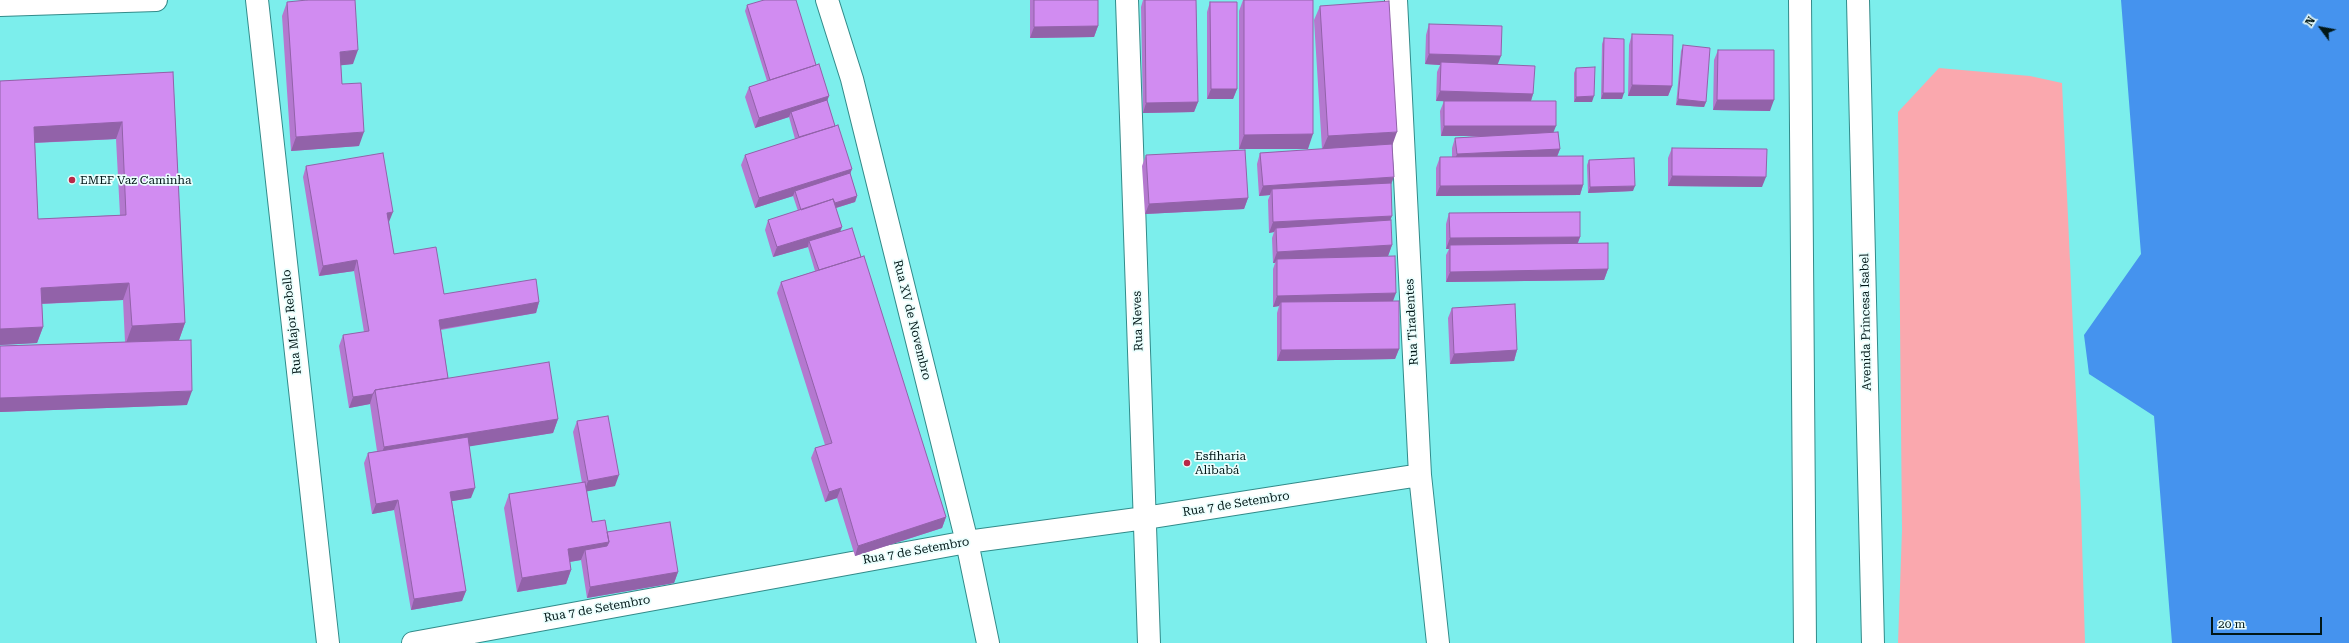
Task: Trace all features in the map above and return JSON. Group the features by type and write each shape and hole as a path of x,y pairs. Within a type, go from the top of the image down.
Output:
{"street":[{"path":"0,5 156,0"},
{"name":"Rua Major Rebello","path":"257,0 328,643"},
{"name":"Rua XV de Novembro","path":"827,0 852,79 967,542 988,643"},
{"name":"Rua Neves","path":"1127,0 1148,643"},
{"name":"Rua Tiradentes","path":"1396,0 1420,475 1438,643"},
{"path":"1800,0 1805,643"},
{"name":"Avenida Princesa Isabel","path":"1858,0 1873,643"},
{"name":"Rua 7 de Setembro","path":"413,643 967,542 1145,518 1420,475"}],"shaded area":[{"path":"1939,68 2030,76 2062,83 2081,508 2085,643 1898,643 1902,530 1898,112"}],"water":[{"path":"2121,0 2349,0 2349,643 2172,643 2154,416 2089,374 2084,335 2141,254"}],"building":[{"path":"307,0 355,0 358,50 340,52 342,84 361,83 364,132 296,137 287,2"},
{"path":"764,0 796,0 816,65 770,80 747,5"},
{"path":"1034,0 1098,0 1098,26 1034,27"},
{"path":"1145,0 1196,0 1198,102 1146,103"},
{"path":"1244,0 1313,0 1313,134 1244,135"},
{"path":"1389,1 1397,132 1328,136 1320,6"},
{"path":"1210,2 1237,2 1237,89 1211,89"},
{"path":"1429,24 1502,26 1501,56 1429,54"},
{"path":"1632,34 1673,35 1672,86 1632,85"},
{"path":"1604,38 1624,39 1624,93 1603,93"},
{"path":"1683,45 1710,48 1706,102 1678,99"},
{"path":"1718,50 1774,50 1774,100 1717,100"},
{"path":"1441,62 1535,66 1533,94 1440,91"},
{"path":"819,64 829,96 759,118 749,87"},
{"path":"1595,67 1594,96 1576,97 1576,68"},
{"path":"173,72 185,323 132,326 129,283 41,288 43,327 0,329 0,81","holes":["122,122 126,215 38,219 34,127"]},
{"path":"827,100 835,126 799,137 791,112"},
{"path":"1444,101 1556,101 1556,126 1444,126"},
{"path":"838,125 852,169 759,198 745,155"},
{"path":"1558,132 1560,149 1457,154 1455,138"},
{"path":"1392,144 1394,177 1263,186 1260,153"},
{"path":"1672,148 1767,149 1766,177 1672,176"},
{"path":"1245,150 1248,198 1149,204 1146,155"},
{"path":"383,153 393,212 387,213 394,254 436,247 444,294 536,279 539,302 439,320 448,378 375,390 373,394 353,397 343,335 369,331 357,260 323,266 306,166"},
{"path":"1583,156 1583,185 1440,186 1440,157"},
{"path":"1634,158 1635,186 1590,187 1589,160"},
{"path":"850,173 857,196 835,203 833,199 801,210 795,191"},
{"path":"1391,183 1392,216 1273,222 1272,189"},
{"path":"833,199 842,227 777,247 768,220"},
{"path":"1580,212 1580,237 1450,238 1449,213"},
{"path":"1391,220 1392,245 1277,252 1276,228"},
{"path":"852,228 861,257 819,270 809,241"},
{"path":"1608,243 1608,269 1450,272 1450,245"},
{"path":"864,256 946,517 858,546 841,488 829,492 815,448 832,443 781,282"},
{"path":"1395,256 1396,293 1277,296 1277,259"},
{"path":"1399,301 1399,349 1281,350 1281,302"},
{"path":"1515,304 1517,350 1454,354 1452,308"},
{"path":"191,340 192,391 0,398 0,346"},
{"path":"549,362 558,419 384,447 375,390"},
{"path":"608,416 619,475 588,481 577,421"},
{"path":"468,437 475,488 450,492 466,591 414,599 398,500 376,504 368,453"},
{"path":"585,482 592,522 605,520 609,542 568,549 571,570 522,578 509,494"},
{"path":"670,522 678,572 590,587 585,550 607,546 609,542 607,532"}],"place":[{"name":"EMEF Vaz Caminha","path":"72,180"},
{"name":"Esfiharia Alibabá","path":"1187,463"}]}
